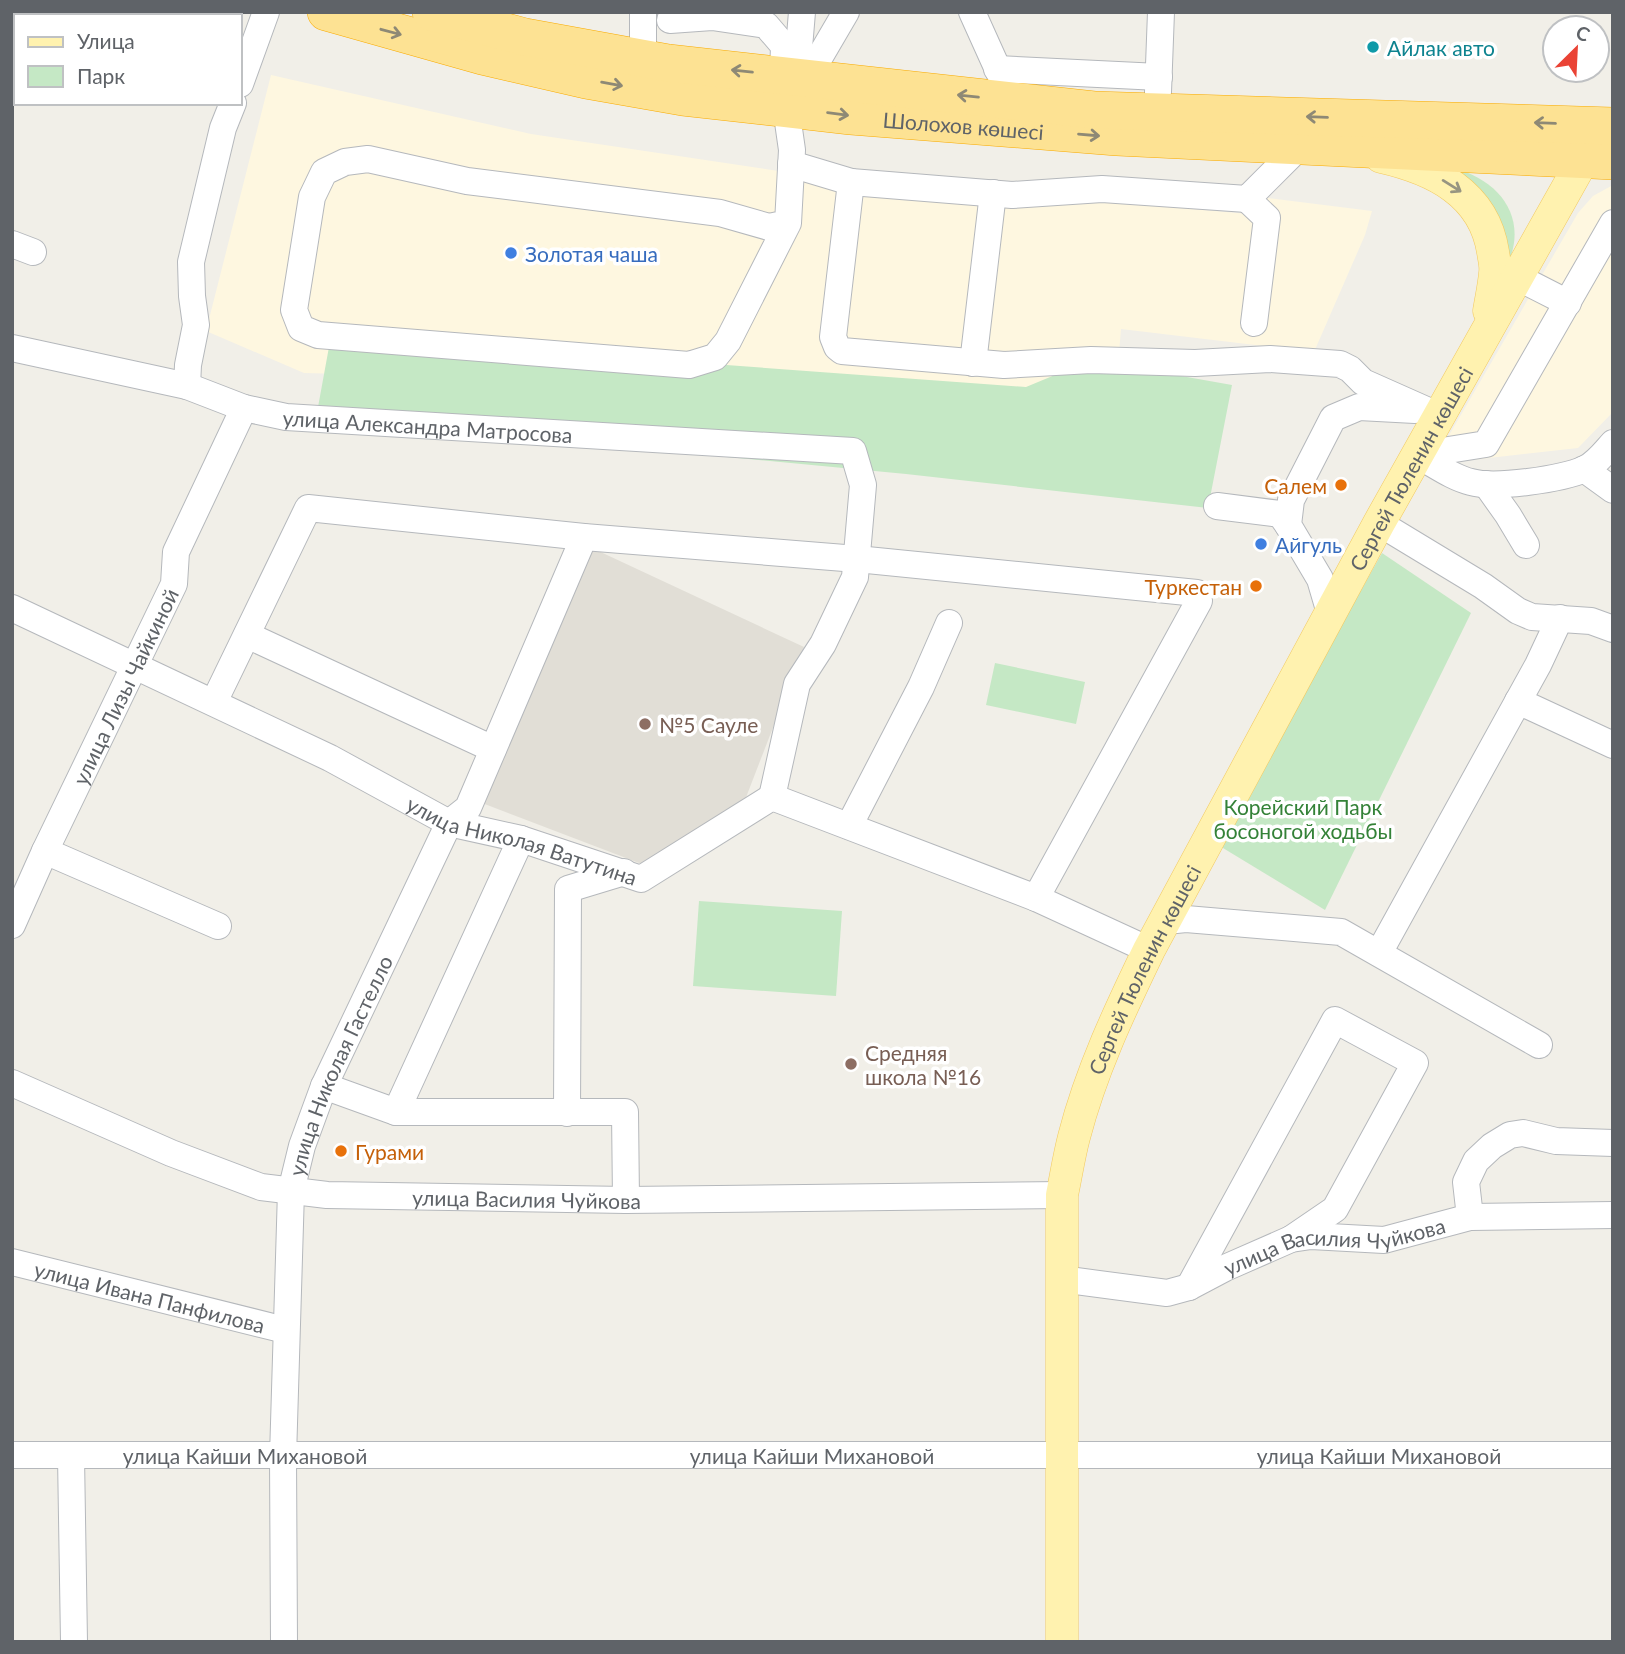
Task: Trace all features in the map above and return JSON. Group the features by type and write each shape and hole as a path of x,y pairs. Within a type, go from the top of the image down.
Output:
{"highway":[{"name":"Шолохов көшесі","path":"326,12 482,56 586,80 683,97 793,84 1004,84 1094,110 1158,94 1609,119"},
{"name":"Шолохов көшесі","path":"431,12 517,23 655,62 793,84 851,116 1117,137 1598,160"},
{"name":"Сергей Тюленин көшесі","path":"1598,160 1609,119"}],"main road":[{"path":"1341,149 1385,158 1441,179 1464,194 1480,212 1490,235 1496,271 1482,339"},
{"name":"Сергей Тюленин көшесі","path":"1062,1642 1062,1195 1074,1136 1093,1077 1118,1014 1149,950 1417,456 1432,413 1482,339 1517,277 1598,160"}],"street":[{"path":"242,78 266,12"},
{"path":"643,12 655,62"},
{"path":"788,223 769,227 720,213 467,181 368,159 345,162 324,172 312,197 295,310 301,328 318,335 689,365 715,356 728,341 788,223 793,84 802,12"},
{"path":"793,84 846,12"},
{"path":"972,12 1004,84"},
{"path":"1158,94 1161,12"},
{"path":"655,62 671,16 766,19 783,46 793,84"},
{"path":"187,386 196,325 191,262 223,128 232,105"},
{"path":"1247,199 1299,146"},
{"path":"791,164 851,182 1012,195 1102,189 1247,199 1267,218 1254,323"},
{"path":"851,182 833,337 836,347 850,353 1004,365 1091,360 1195,363 1270,359 1340,364 1350,369 1363,382 1432,413"},
{"path":"973,363 993,192"},
{"path":"1417,456 1486,444 1613,223"},
{"path":"1517,277 1568,303"},
{"name":"улица Александра Матросова","path":"12,348 187,386 244,408 286,417 853,451 863,485 857,559"},
{"path":"1288,524 1291,500 1333,418 1359,407 1432,413"},
{"name":"улица Лизы Чайкиной","path":"12,925 174,584 176,552 244,408"},
{"path":"1417,456 1471,482 1486,484 1553,478 1584,469 1598,461 1613,443"},
{"path":"1584,469 1613,489"},
{"path":"1486,484 1526,545"},
{"path":"1217,506 1280,514 1320,579 1330,613"},
{"path":"214,702 308,508 584,537 857,559 1197,593 1199,601 1036,898"},
{"path":"1379,523 1483,586 1518,611 1532,617 1591,621 1613,629"},
{"name":"улица Николая Гастелло","path":"284,1642 282,1457 285,1330 291,1191 302,1146 324,1086 449,823 468,808 584,537"},
{"path":"857,559 855,578 850,589 823,644 797,684 772,797 1036,898 1149,950"},
{"name":"улица Николая Ватутина","path":"12,608 330,758 449,823 521,839 641,879 772,797"},
{"path":"1379,953 1538,665 1560,618"},
{"path":"849,826 921,687 949,624"},
{"path":"247,635 494,749"},
{"path":"1518,701 1613,745"},
{"path":"396,1112 521,839"},
{"path":"45,851 218,926"},
{"path":"567,1113 568,888 624,872"},
{"path":"1166,921 1186,919 1341,932 1539,1045"},
{"path":"1189,1287 1335,1020 1415,1063 1335,1209 1292,1239"},
{"name":"улица Василия Чуйкова","path":"12,1083 171,1153 261,1187 327,1195 626,1200 1062,1195"},
{"path":"324,1086 396,1112 625,1112 626,1200"},
{"path":"1470,1217 1466,1182 1476,1161 1492,1146 1510,1135 1523,1133 1556,1140 1612,1143 1613,1137"},
{"name":"улица Василия Чуйкова","path":"1061,1279 1167,1293 1189,1287 1292,1239 1311,1236 1384,1240 1470,1217 1613,1215"},
{"name":"улица Ивана Панфилова","path":"12,1262 285,1330"},
{"name":"улица Кайши Михановой","path":"12,1455 1613,1455"},
{"path":"71,1456 75,1642"}],"shaded area":[{"name":"Золотая чаша","path":"271,75 531,134 805,175 849,193 992,207 1082,199 1248,214 1268,198 1372,211 1365,235 1314,352 1121,329 1119,353 1087,369 1014,391 304,373 206,331"},
{"path":"1613,185 1613,412 1578,448 1454,462 1444,444 1578,213 1593,196"},
{"name":"№5 Сауле","path":"592,548 804,647 745,800 647,866 482,803"}],"green space":[{"path":"1453,168 1485,182 1506,204 1515,234 1513,250 1506,268"},
{"path":"331,336 1026,387 1091,360 1232,385 1208,508 906,474 316,418"},
{"name":"Корейский Парк босоногой ходьбы","path":"1382,553 1471,613 1325,910 1218,845"},
{"path":"995,663 1085,682 1076,724 986,705"},
{"path":"699,901 842,911 836,996 693,986"}],"place":[{"name":"Айлак авто","path":"1373,47"},
{"name":"Золотая чаша","path":"511,253"},
{"name":"Салем","path":"1341,485"},
{"name":"Айгуль","path":"1261,544"},
{"name":"Туркестан","path":"1256,586"},
{"name":"№5 Сауле","path":"645,724"},
{"name":"Средняя школа №16","path":"851,1064"},
{"name":"Гурами","path":"341,1151"}]}
